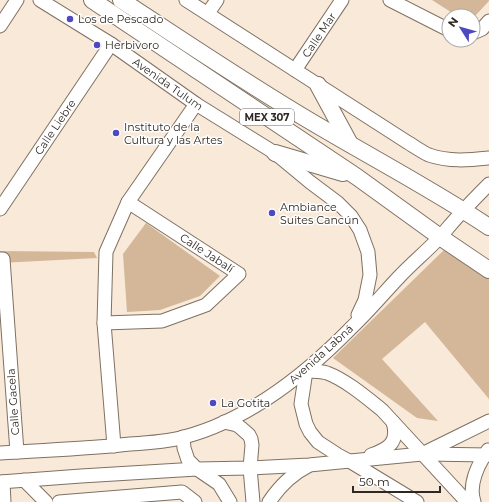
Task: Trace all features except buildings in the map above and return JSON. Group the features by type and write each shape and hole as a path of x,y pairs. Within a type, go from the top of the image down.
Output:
{"main road":[{"name":"MEX 307","path":"92,0 357,177 440,237 489,270"},
{"name":"MEX 307","path":"121,0 282,104 463,210 489,227"},
{"path":"318,85 350,144"},
{"path":"275,153 357,177"}],"street":[{"path":"0,26 17,0"},
{"name":"Avenida Tulum","path":"40,0 111,44 196,104 275,153 338,203 360,230 368,252 370,275 365,300 351,329"},
{"path":"186,0 428,154 445,159 464,160 489,158"},
{"path":"208,13 217,0"},
{"name":"Calle Mar","path":"295,70 342,0"},
{"path":"390,0 441,26"},
{"path":"481,29 489,21"},
{"name":"Calle Liebre","path":"0,209 111,44"},
{"path":"114,446 104,323 106,252 128,202 196,104"},
{"name":"Avenida Labná","path":"0,453 114,446 155,442 183,437 224,422 265,400 306,371 351,329 399,276 440,237 463,210 489,184"},
{"name":"Calle Jabalí","path":"104,323 162,321 206,305 239,274 128,202"},
{"name":"Calle Gacela","path":"0,259 3,259 17,452"},
{"path":"417,502 318,442 306,424 301,404 306,371 327,373 331,375 366,397 382,410 467,502"},
{"path":"301,404 309,386 325,376 331,375"},
{"path":"422,454 489,421"},
{"path":"224,422 237,425 245,431 251,439 252,445 250,468 253,502"},
{"path":"351,462 382,452 389,446 394,439 395,429 393,422"},
{"path":"183,437 186,455 192,465 219,484 230,502"},
{"path":"4,502 1,482 197,469 309,466 422,454 487,453 474,478 472,493 474,502"},
{"path":"269,502 283,484 301,470 309,466"},
{"path":"24,480 46,502"},
{"path":"59,502 182,492 196,502"}],"shaded area":[{"path":"432,0 489,0 481,10 481,8 444,8"},
{"path":"146,223 220,276 200,296 160,310 127,312 123,254"},
{"path":"445,249 489,278 489,399 425,322 382,359 438,421 417,418 333,358"},
{"path":"0,251 94,252 97,258 0,263"}],"place":[{"name":"Los de Pescado","path":"70,19"},
{"name":"Herbivoro","path":"97,45"},
{"name":"Instituto de la Cultura y las Artes","path":"116,133"},
{"name":"Ambiance Suites Cancún","path":"272,213"},
{"name":"La Gotita","path":"213,403"}]}
